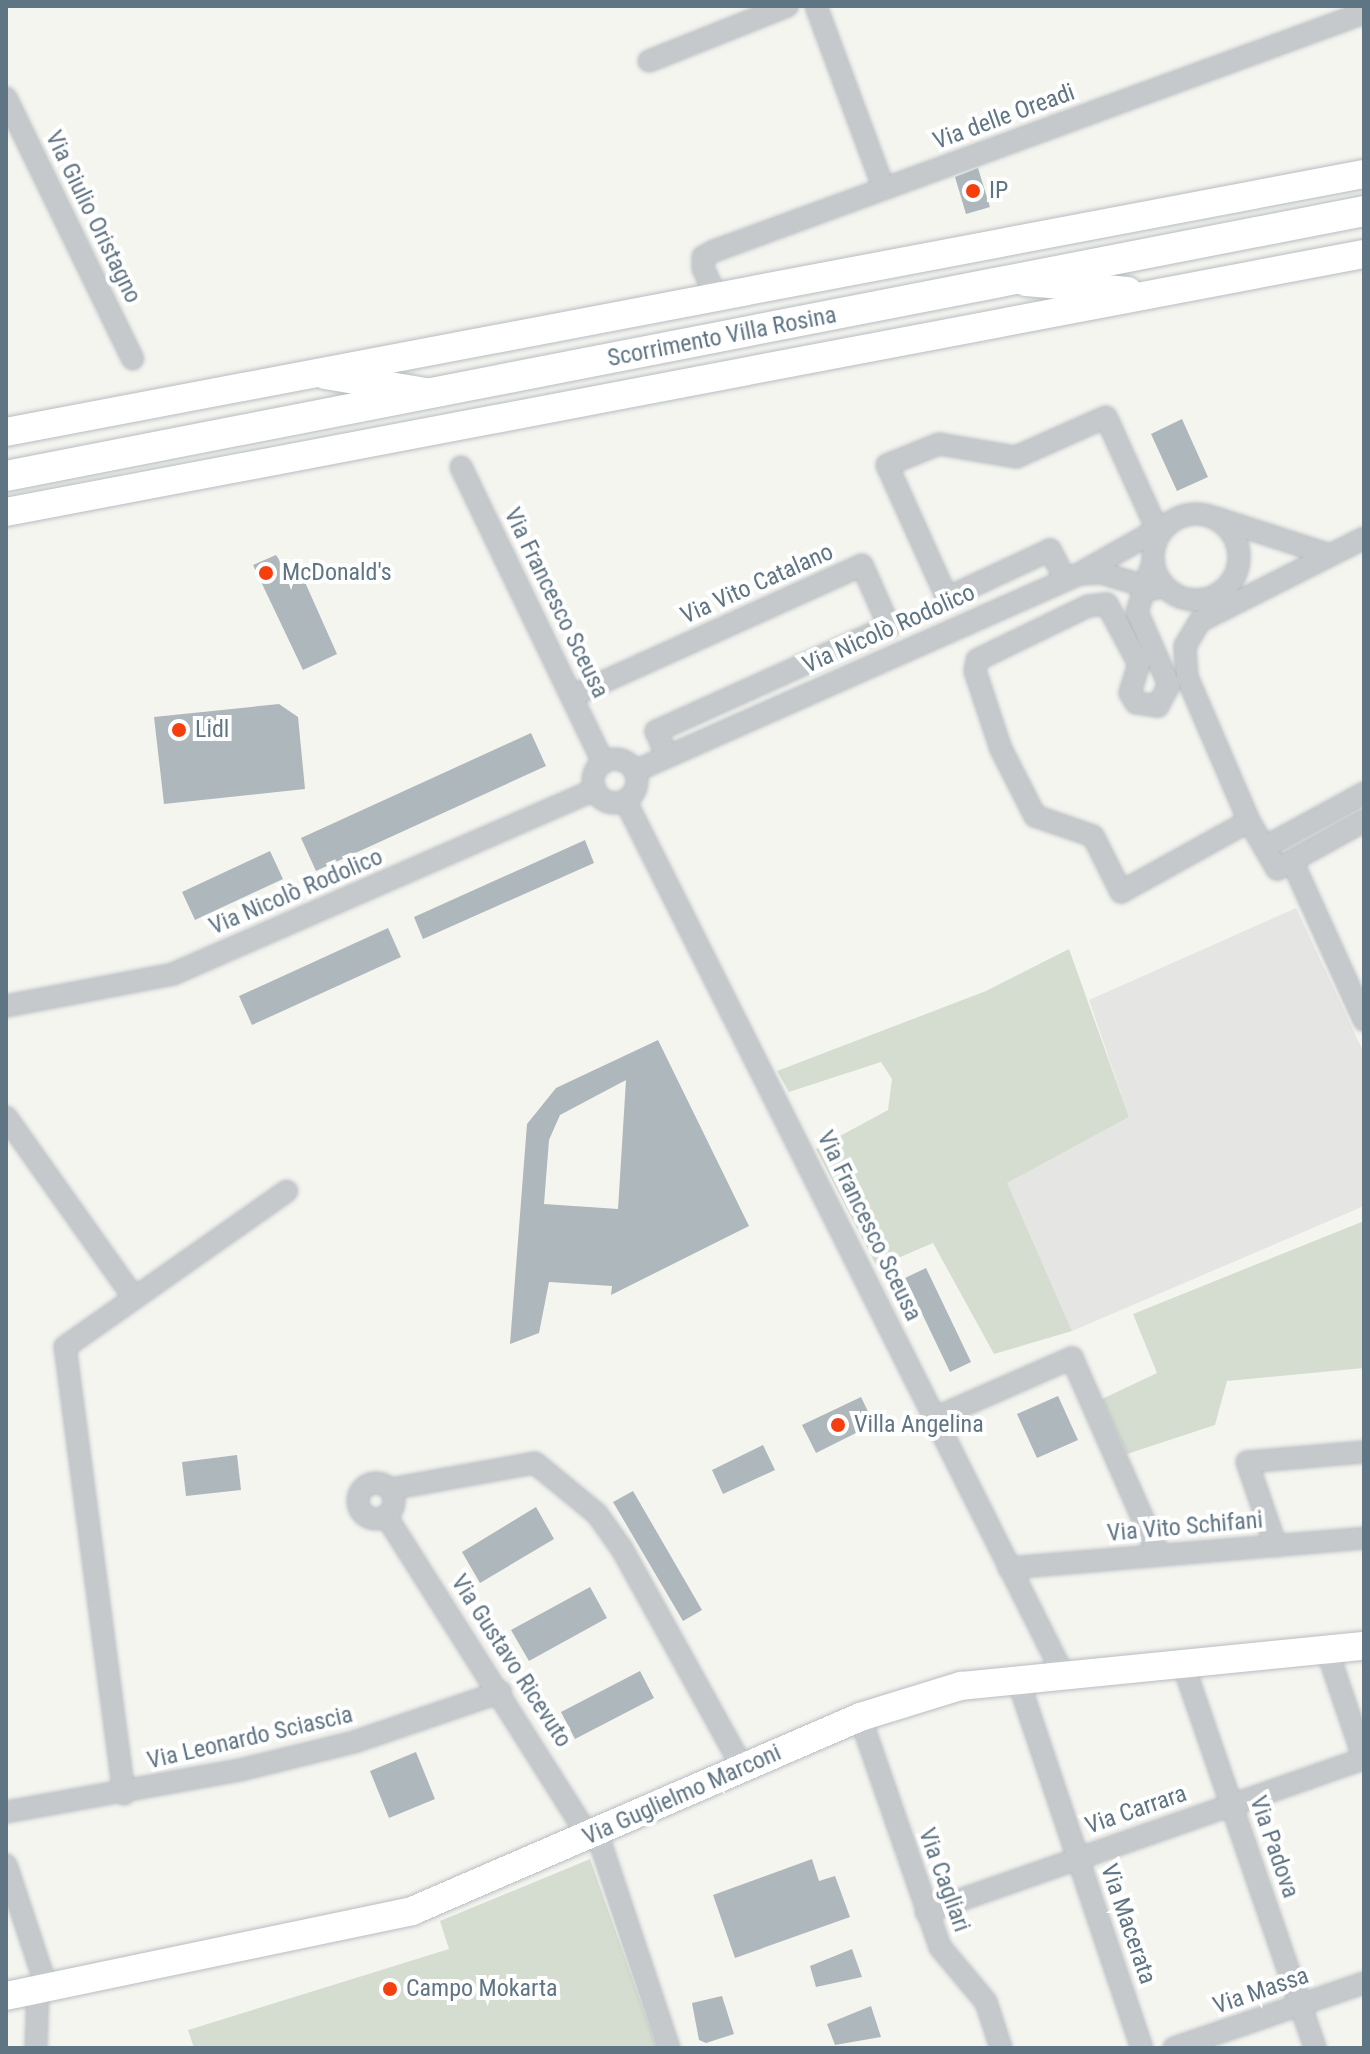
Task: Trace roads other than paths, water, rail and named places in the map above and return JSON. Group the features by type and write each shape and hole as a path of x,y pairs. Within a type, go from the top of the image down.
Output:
{"main road":[{"name":"Scorrimento Villa Rosina","path":"6,476 1364,211"},
{"name":"Scorrimento Villa Rosina","path":"6,469 80,460"}],"street":[{"path":"649,61 787,6"},
{"path":"816,6 884,189"},
{"name":"Via delle Oreadi","path":"717,298 703,257 1364,13"},
{"name":"Via Giulio Oristagno","path":"6,98 133,359"},
{"path":"6,432 305,372 717,298 1364,174"},
{"path":"1183,208 1309,222"},
{"path":"6,512 1364,254"},
{"path":"1017,281 1160,294"},
{"path":"305,372 431,392"},
{"path":"1164,525 1106,417 1016,457 939,444 887,465 947,598 1050,550 1071,577 1115,576 1180,597 1216,596 1260,589"},
{"name":"Via Francesco Sceusa","path":"461,467 603,762"},
{"path":"1137,612 1153,562 1154,547 1164,525 1185,516 1214,518 1330,555"},
{"path":"1214,518 1239,549 1236,575 1216,596 1185,646 1187,677 1249,821 1265,847 1284,865 1364,1020"},
{"name":"Via Nicolò Rodolico","path":"635,771 1071,577 1164,525"},
{"path":"1200,621 1364,538"},
{"path":"1153,562 1162,583 1180,597"},
{"name":"Via Vito Catalano","path":"572,696 862,565 889,626 656,731 667,757"},
{"path":"1115,576 1137,612 1169,685 1158,706 1136,703 1130,693 1139,664 1107,604 1088,606 977,660 975,671 995,715 1001,749 1035,816 1093,836 1121,892 1249,821"},
{"path":"624,761 635,771 637,784 625,800 604,800 595,790 593,777 603,762 624,761"},
{"name":"Via Nicolò Rodolico","path":"6,1006 173,974 595,790"},
{"path":"1265,847 1364,793"},
{"name":"Via Francesco Sceusa","path":"625,800 1064,1676"},
{"path":"1284,865 1364,821"},
{"path":"6,1117 134,1298"},
{"path":"124,1794 65,1347 287,1191"},
{"path":"935,1418 1072,1358 1159,1555"},
{"path":"1276,1546 1247,1462 1364,1452"},
{"path":"390,1489 394,1500 386,1516 368,1517 357,1501 372,1483 390,1489 535,1463 597,1514 622,1549 743,1768"},
{"name":"Via Gustavo Ricevuto","path":"386,1516 593,1835 669,2048"},
{"name":"Via Vito Schifani","path":"1009,1568 1364,1538"},
{"name":"Via Guglielmo Marconi","path":"7,1995 357,1927 470,1889 860,1717 961,1686 1364,1646"},
{"path":"1327,1650 1364,1759"},
{"name":"Via Padova","path":"1183,1664 1315,2048"},
{"name":"Via Macerata","path":"1018,1680 1142,2048"},
{"name":"Via Leonardo Sciascia","path":"6,1812 124,1794 354,1742 501,1692"},
{"name":"Via Cagliari","path":"860,1717 940,1947 986,2002 1001,2048"},
{"name":"Via Carrara","path":"926,1912 1364,1759"},
{"path":"6,1865 43,1989 36,2048"},
{"name":"Via Massa","path":"1174,2048 1364,1983"}],"place":[{"name":"IP","path":"973,191"},
{"name":"McDonald's","path":"266,573"},
{"name":"Lidl","path":"179,730"},
{"name":"Villa Angelina","path":"838,1425"},
{"name":"Campo Mokarta","path":"390,1989"}]}
